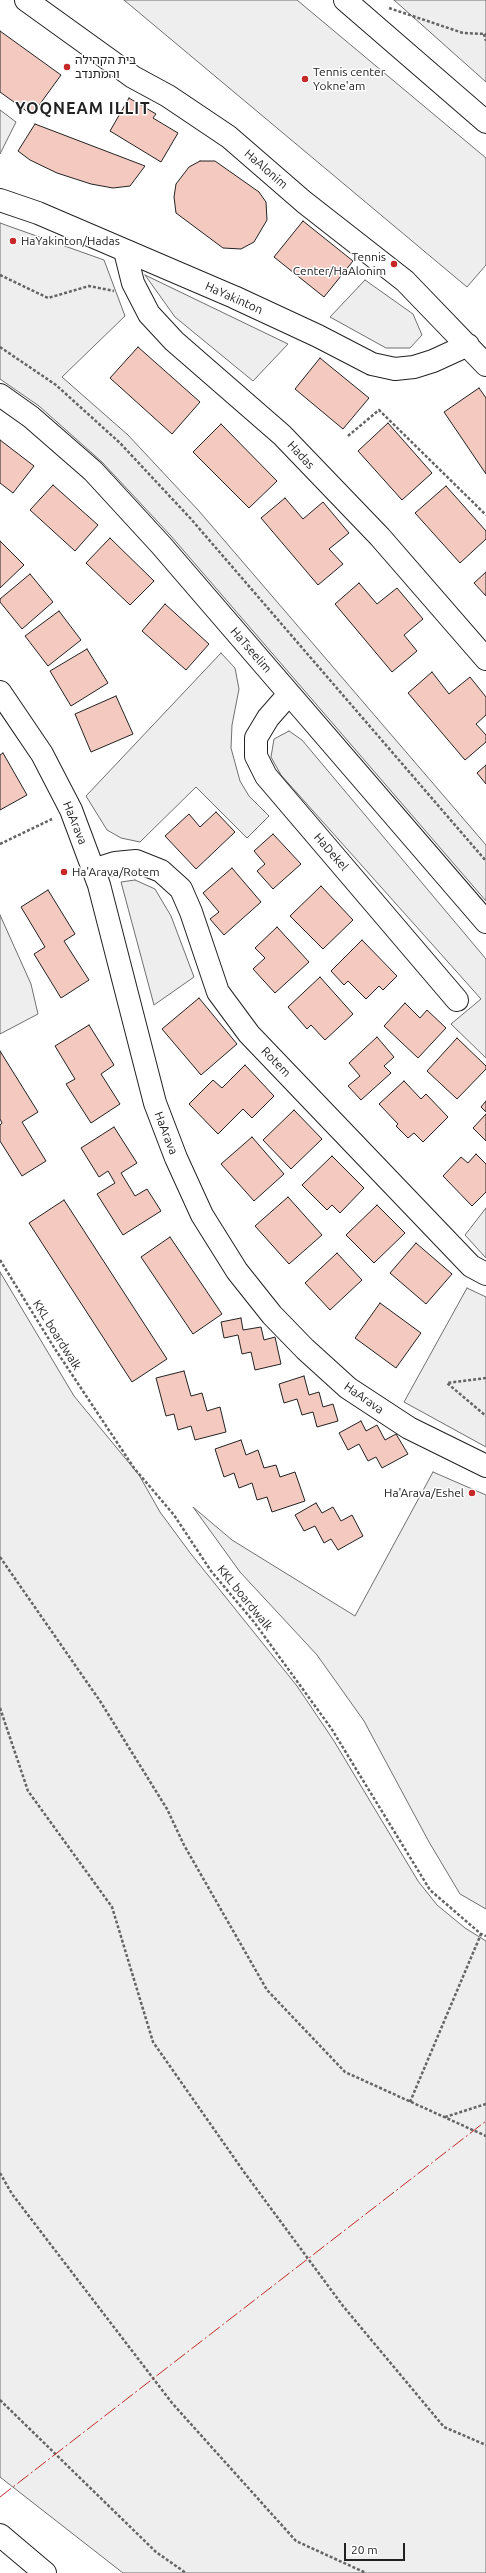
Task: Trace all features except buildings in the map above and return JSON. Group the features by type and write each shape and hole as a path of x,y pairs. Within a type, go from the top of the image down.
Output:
{"main road":[{"name":"HaAlonim","path":"26,0 133,77 168,96 229,137 304,202 405,281 486,365"},
{"path":"346,0 486,122"},
{"name":"HaYakinton","path":"0,200 38,213 318,336 372,364 395,369 414,367 468,345"},
{"name":"Hadas","path":"125,251 133,283 149,314 174,341 282,435 380,537 486,659"},
{"name":"HaTseelim","path":"0,396 31,417 92,471 161,545 486,922"},
{"name":"HaArava","path":"0,692 42,754 71,810 93,870 155,1103 176,1158 202,1215 237,1271 278,1321 305,1349 348,1388 409,1428 486,1466"},
{"name":"HaDekel","path":"289,694 268,718 256,738 256,756 266,776 457,1000"},
{"name":"Rotem","path":"93,870 115,863 136,860 161,871 181,889 191,912 218,992 249,1034 471,1266 486,1274"},
{"path":"0,2535 45,2573"}],"path":[{"path":"387,8 463,33 485,34 486,41"},
{"path":"0,275 48,298 89,286 140,297"},
{"path":"0,347 56,385 120,443 191,519 486,861"},
{"path":"348,436 379,410 486,515"},
{"path":"0,844 71,810"},
{"name":"KKL boardwalk","path":"0,1260 55,1349 134,1468 174,1515 211,1571 254,1622 331,1728 430,1890 481,1934 486,1936"},
{"path":"486,1378 447,1384 486,1416"},
{"path":"0,1557 100,1700 158,1795 267,1990 345,2072 486,2136"},
{"path":"0,1708 28,1791 112,1907 153,2042 244,2172 348,2312 444,2427 486,2445"},
{"path":"410,2102 481,1934"},
{"path":"445,2117 486,2104"},
{"path":"0,2173 12,2194 172,2403 296,2541 366,2573"},
{"path":"0,2400 156,2552 186,2573"}],"shaded area":[{"name":"Tennis center Yokne'am","path":"124,0 297,0 486,158 486,265 467,287"},
{"path":"394,0 486,0 486,82"},
{"path":"0,110 16,122 0,154"},
{"path":"0,223 104,260 125,316 62,377 128,435 199,511 486,845 486,901 171,536 102,462 39,406 0,379"},
{"path":"145,275 288,344 253,381 175,317"},
{"path":"365,280 413,314 422,335 410,348 386,348 330,317"},
{"path":"221,653 235,668 239,689 232,725 231,748 240,781 249,796 269,816 247,838 196,787 140,842 121,838 107,830 86,796"},
{"path":"289,731 302,740 486,959 486,1058 451,1024 481,999 281,775 271,757 274,739"},
{"path":"135,880 155,889 171,916 194,977 154,1005 121,882"},
{"path":"0,915 31,984 38,1014 0,1034"},
{"path":"486,1208 486,1258 465,1235"},
{"path":"0,1272 74,1396 139,1475 160,1512 191,1554 297,1686 334,1741 418,1881 437,1905 465,1928 486,1941 486,2573 123,2573 0,2477"},
{"path":"467,1288 486,1297 486,1447 404,1402"},
{"path":"433,1472 486,1495 486,1909 460,1894 429,1842 364,1721 317,1655 240,1572 193,1507 232,1540 355,1616"}],"power":[{"path":"0,2497 486,2121"}],"place":[{"name":"בית הקהילה והמתנדב","path":"67,67"},
{"name":"Tennis center Yokne'am","path":"305,79"},
{"name":"HaYakinton/Hadas","path":"13,241"},
{"name":"Tennis Center/HaAlonim","path":"394,264"},
{"name":"Ha'Arava/Rotem","path":"64,872"},
{"name":"Ha'Arava/Eshel","path":"472,1493"}],"district":[{"name":"YOQNEAM ILLIT","path":"83,109"}]}
